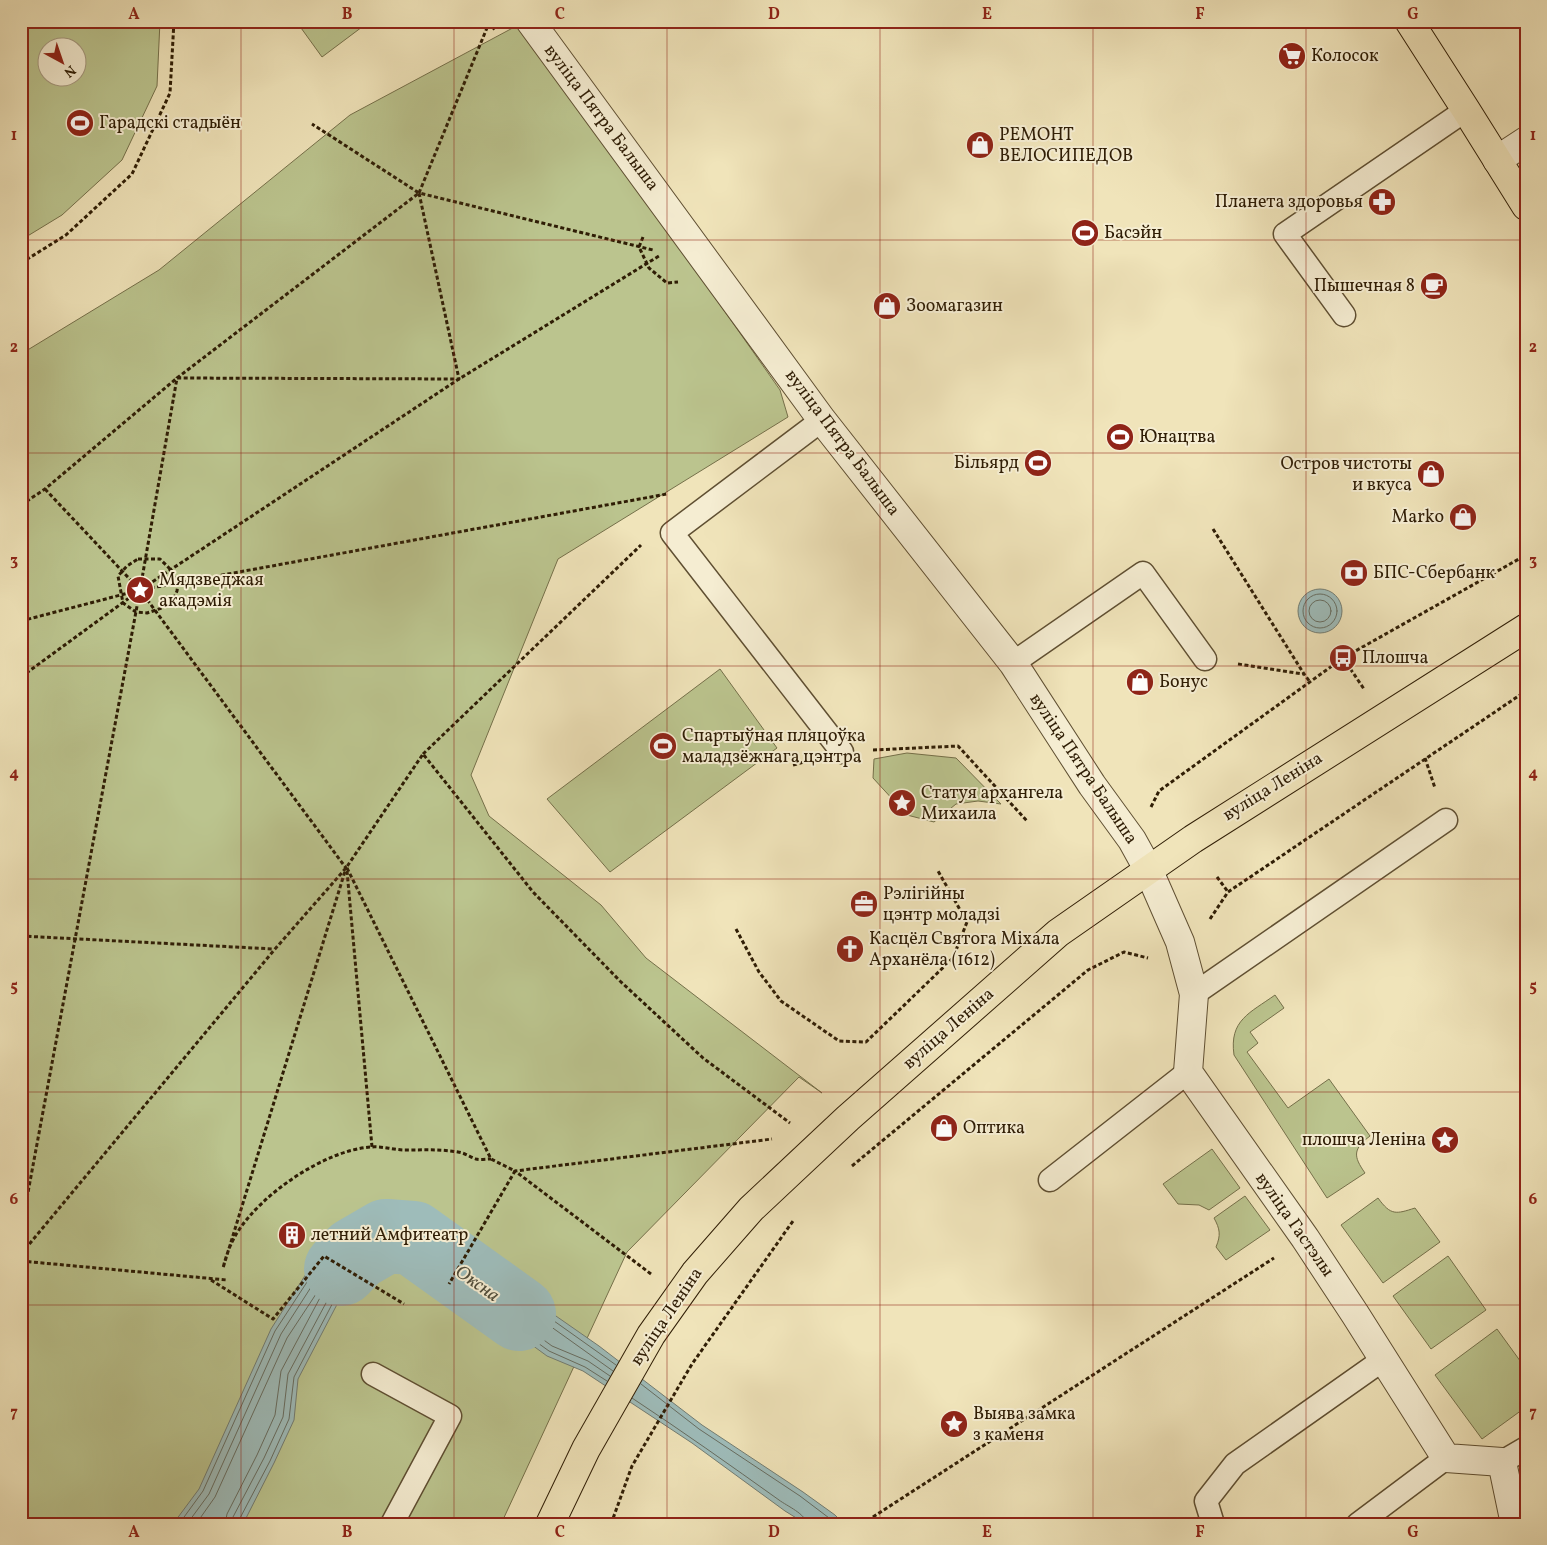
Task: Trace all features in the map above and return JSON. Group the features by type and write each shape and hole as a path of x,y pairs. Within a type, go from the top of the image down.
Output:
{"main road":[{"path":"1408,21 1526,206"},
{"name":"вуліца Леніна","path":"550,1524 586,1449 651,1335 695,1273 751,1209 848,1118 1058,932 1193,838 1526,628"}],"street":[{"name":"вуліца Пятра Балыша","path":"530,21 822,420 1012,662 1092,785 1132,840 1148,869"},
{"path":"1497,160 1526,141"},
{"path":"1148,869 1180,942 1194,994 1188,1072"},
{"name":"вуліца Гастэлы","path":"1188,1072 1305,1238 1446,1458"},
{"path":"1446,1458 1502,1462 1515,1524"}],"lane":[{"path":"1344,315 1284,234 1466,110"},
{"path":"822,420 672,533 842,752"},
{"path":"1012,662 1143,573 1205,659"},
{"path":"1194,994 1446,820"},
{"path":"1050,1180 1188,1072"},
{"path":"1213,1524 1206,1501 1235,1464 1384,1359"},
{"path":"373,1374 450,1416 392,1524"},
{"path":"1502,1462 1526,1448"},
{"path":"1358,1524 1446,1458"}],"path":[{"path":"21,263 66,235 132,174 170,93 174,21"},
{"path":"21,505 45,488 177,378 418,193 489,23 495,31"},
{"path":"21,677 140,590 459,379 665,253 418,193 312,124"},
{"path":"418,193 459,379"},
{"path":"647,229 639,247 646,264 667,283 686,281"},
{"path":"177,378 459,379"},
{"path":"21,1230 136,612 177,378"},
{"path":"45,488 140,590 346,868 491,1159"},
{"path":"21,621 140,590 672,493"},
{"path":"1213,529 1310,682"},
{"path":"21,1254 275,949 346,868 423,754 644,542"},
{"path":"138,559 144,559 160,559 175,574 178,583 174,598 162,608 147,613 136,612 123,603 118,576 138,559"},
{"path":"1205,659 1304,674"},
{"path":"1206,925 1228,892 1526,691"},
{"path":"792,765 842,752 958,746 1027,821"},
{"path":"423,754 533,892 620,982 703,1058 797,1129"},
{"path":"346,868 372,1147"},
{"path":"346,868 223,1268 229,1249 238,1232 252,1213 270,1195 316,1165 338,1154 372,1147 404,1150 443,1150 461,1152 477,1159 491,1159 515,1171 657,1279"},
{"path":"736,929 758,972 781,1001 839,1041 866,1042 953,958 967,922 938,871"},
{"path":"1217,877 1228,892"},
{"path":"21,936 275,949"},
{"path":"848,1170 1088,970 1124,952 1153,959"},
{"path":"515,1171 776,1138"},
{"path":"449,1284 515,1171"},
{"path":"610,1524 632,1466 692,1364 798,1215"},
{"path":"862,1524 1305,1238"},
{"path":"211,1280 273,1319 324,1256 404,1304"},
{"path":"21,1261 227,1280"}],"green space":[{"name":"Гарадскі стадыён","path":"21,21 160,21 157,86 122,160 62,215 21,240"},
{"path":"296,21 370,21 322,57"},
{"path":"522,23 780,390 788,417 558,559 471,775 489,816 601,905 646,958 822,1093 799,1077 627,1252 501,1524 21,1524 21,354 159,270 350,115"},
{"path":"720,669 777,748 610,872 547,799"},
{"path":"907,753 956,758 1001,804 978,801 956,804 934,822 907,815 873,778 874,759"},
{"path":"1275,995 1284,1008 1250,1032 1258,1043 1247,1052 1288,1108 1329,1079 1370,1136 1360,1145 1357,1153 1358,1162 1365,1173 1327,1198 1234,1055 1233,1043 1238,1025 1250,1013"},
{"path":"1212,1149 1240,1188 1209,1210 1199,1205 1178,1204 1163,1184"},
{"path":"1245,1196 1270,1230 1226,1260 1216,1247 1219,1232 1214,1218"},
{"path":"1378,1198 1390,1211 1403,1212 1415,1208 1440,1242 1383,1283 1341,1225"},
{"path":"1448,1256 1486,1310 1431,1349 1393,1296"},
{"path":"1497,1329 1526,1369 1526,1407 1482,1439 1435,1375"}],"water":[{"path":"1316,589 1324,589 1336,595 1342,611 1336,627 1324,633 1316,633 1304,627 1298,615 1298,607 1304,595"},
{"path":"375,1217 417,1219 439,1230 421,1261 413,1256 381,1254 358,1271 343,1293 298,1379 294,1420 243,1524 173,1524 199,1489 271,1329 320,1252 345,1230"},
{"path":"450,1235 543,1307 599,1346 702,1425 803,1492 835,1515 844,1524 806,1524 785,1511 692,1443 583,1371 547,1356 449,1284 428,1266"}],"waterway":[{"name":"Оксна","path":"341,1269 355,1254 386,1236 413,1238 519,1314"}],"place":[{"name":"Колосок","path":"1292,56"},
{"name":"Гарадскі стадыён","path":"80,123"},
{"name":"РЕМОНТ ВЕЛОСИПЕДОВ","path":"980,145"},
{"name":"Планета здоровья","path":"1382,202"},
{"name":"Басэйн","path":"1085,233"},
{"name":"Пышечная 8","path":"1434,286"},
{"name":"Зоомагазин","path":"887,306"},
{"name":"Юнацтва","path":"1120,437"},
{"name":"Більярд","path":"1038,463"},
{"name":"Остров чистоты и вкуса","path":"1431,474"},
{"name":"Marko","path":"1463,517"},
{"name":"БПС-Сбербанк","path":"1354,573"},
{"name":"Мядзведжая акадэмія","path":"140,590"},
{"name":"Плошча","path":"1343,658"},
{"name":"Бонус","path":"1140,682"},
{"name":"Спартыўная пляцоўка маладзёжнага цэнтра","path":"663,746"},
{"name":"Статуя архангела Михаила","path":"902,803"},
{"name":"Рэлігійны цэнтр моладзі","path":"864,904"},
{"name":"Касцёл Святога Міхала Арханёла (1612)","path":"850,949"},
{"name":"Оптика","path":"944,1128"},
{"name":"плошча Леніна","path":"1445,1140"},
{"name":"летний Амфитеатр","path":"292,1235"},
{"name":"Выява замка з каменя","path":"954,1424"}]}
